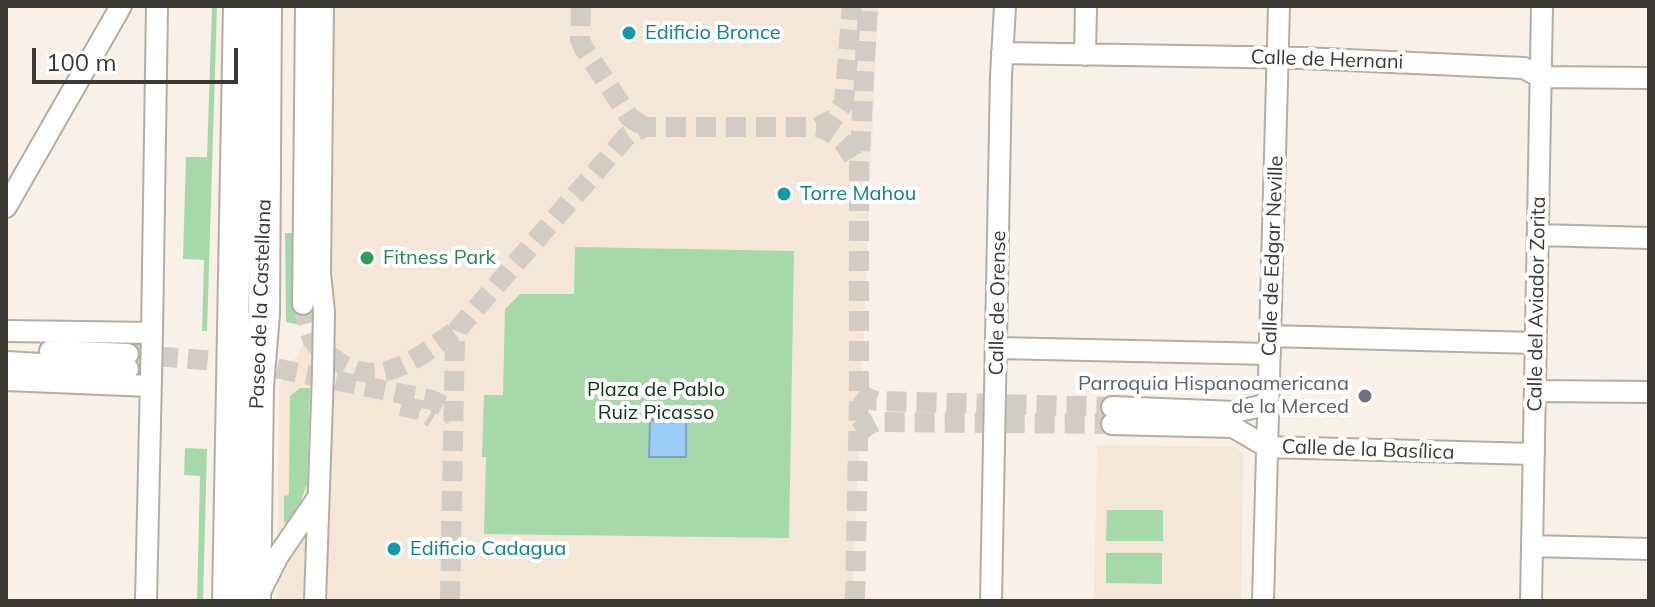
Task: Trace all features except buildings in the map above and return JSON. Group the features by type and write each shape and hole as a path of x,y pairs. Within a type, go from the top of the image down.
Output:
{"highway":[{"name":"Paseo de la Castellana","path":"228,601 239,6"},
{"name":"Paseo de la Castellana","path":"255,601 258,386 264,314 266,6"}],"street":[{"path":"6,207 121,6"},
{"path":"146,601 157,6"},
{"name":"Paseo de la Castellana","path":"303,304 306,6"},
{"path":"315,601 324,312 320,274 323,6"},
{"name":"Calle de Orense","path":"991,601 1005,6"},
{"path":"1085,55 1086,6"},
{"name":"Calle de Edgar Neville","path":"1263,601 1279,6"},
{"name":"Calle del Aviador Zorita","path":"1531,601 1542,6"},
{"name":"Calle de Hernani","path":"1002,53 1278,58 1524,68 1540,77 1649,78"},
{"path":"1538,235 1649,238"},
{"path":"6,331 152,333"},
{"path":"997,348 1534,343"},
{"path":"6,350 128,361 6,362"},
{"path":"6,380 150,386"},
{"path":"1535,391 1649,392"},
{"name":"Calle de la Basílica","path":"1269,404 1235,412 1112,415 1233,427 1267,447 1534,454"},
{"name":"Paseo de la Castellana","path":"255,601 278,556 318,498"},
{"path":"1532,546 1649,549"}],"shaded area":[{"path":"323,6 878,6 852,601 277,601 279,385 309,335 316,307"},
{"path":"1097,445 1236,447 1243,453 1241,601 1094,601"}],"green space":[{"path":"212,6 217,6 207,331 202,331 204,260 183,259 186,157 207,157"},
{"path":"285,233 296,233 311,308 302,325 286,322"},
{"name":"Plaza de Pablo Ruiz Picasso","path":"575,247 794,251 789,538 484,534 484,395 503,395 505,309 520,294 574,294"},
{"path":"300,388 310,388 307,484 288,525 284,522 284,496 289,495 290,396"},
{"path":"185,448 207,449 203,601 197,601 200,476 184,475"},
{"path":"1107,510 1163,510 1163,541 1106,541"},
{"path":"1106,553 1162,553 1162,584 1106,583"}],"water":[{"path":"650,420 686,421 686,457 649,457"}],"tunnel":[{"path":"581,6 580,39 583,47 630,118 645,127"},
{"path":"818,127 833,119 844,103 852,6"},
{"path":"855,601 859,168 868,6"},
{"path":"450,601 455,338 459,328 627,136 645,127 818,127 843,143 859,168"},
{"path":"303,304 313,341 349,368 366,372 382,372 414,360 459,328"},
{"path":"128,354 255,364 432,400 454,417"},
{"path":"859,392 876,401 1112,407"},
{"path":"401,406 420,410 433,418"},
{"path":"858,433 875,422 1112,424"}],"place":[{"name":"Edificio Bronce","path":"629,33"},
{"name":"Torre Mahou","path":"784,194"},
{"name":"Fitness Park","path":"367,258"},
{"name":"Parroquia Hispanoamericana de la Merced","path":"1365,396"},
{"name":"Edificio Cadagua","path":"394,549"}]}
